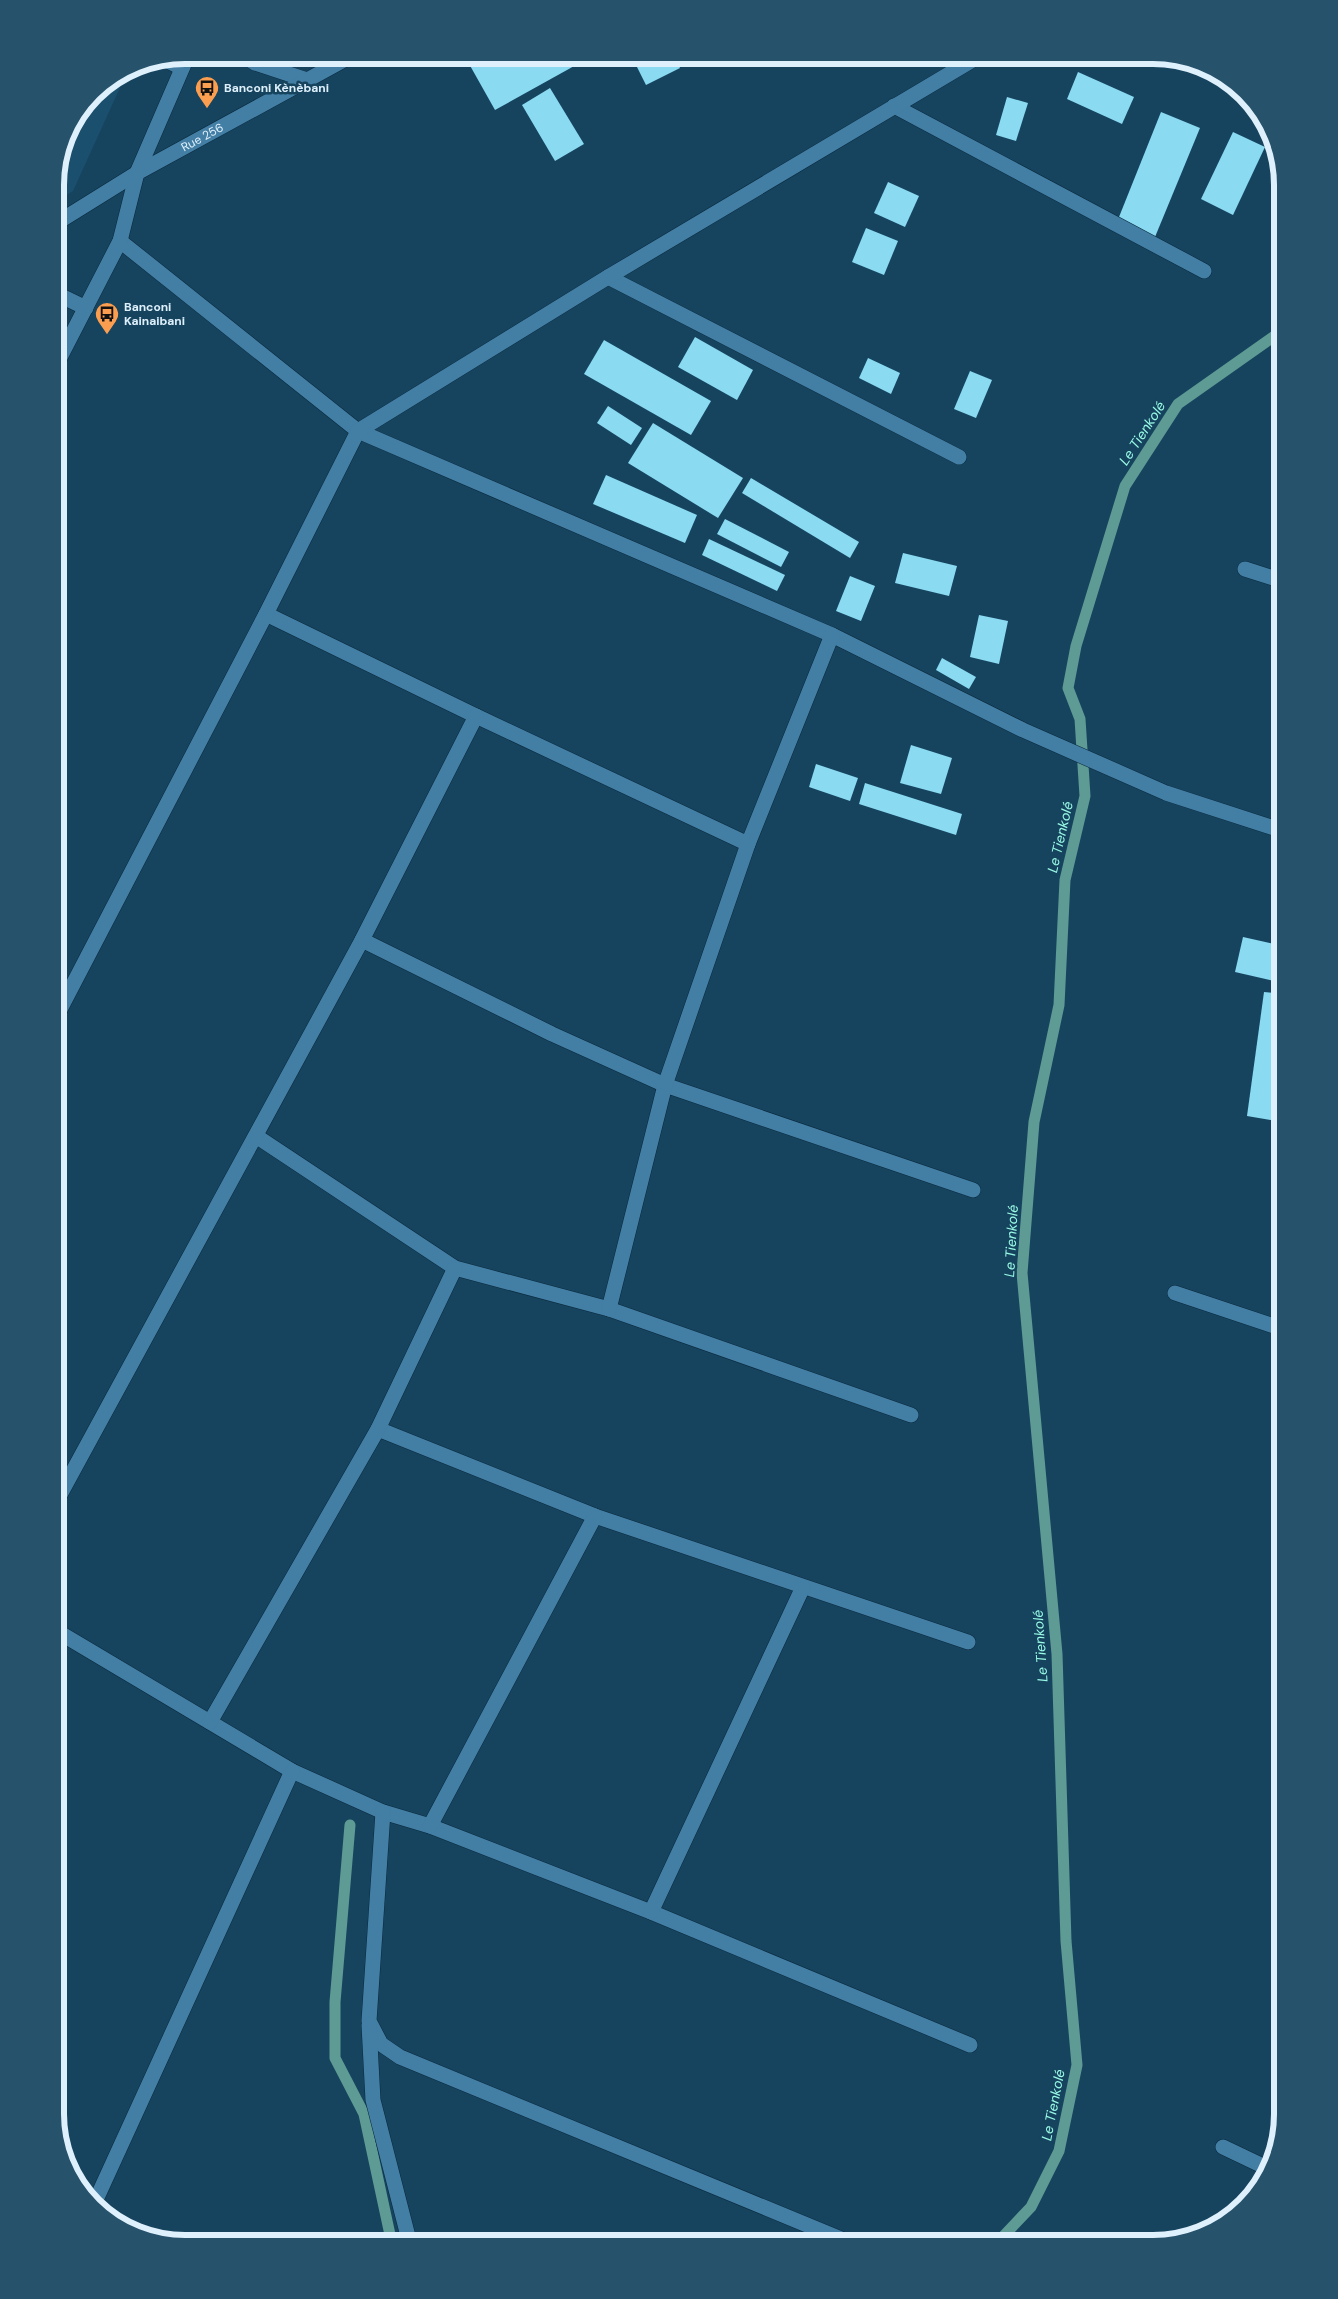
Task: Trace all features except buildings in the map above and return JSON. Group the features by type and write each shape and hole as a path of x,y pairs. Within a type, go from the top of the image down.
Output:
{"street":[{"path":"64,350 120,241 137,172 184,64"},
{"path":"258,64 307,80"},
{"name":"Rue 256","path":"64,218 137,172 336,64"},
{"path":"955,64 958,68"},
{"path":"64,1002 266,614 358,431 608,277 965,64"},
{"path":"894,106 1204,271"},
{"path":"120,241 358,431 832,635 1024,730 1166,793 1274,829"},
{"path":"608,277 958,457"},
{"path":"64,297 86,308"},
{"path":"1245,569 1274,578"},
{"path":"266,614 476,716 748,844"},
{"path":"609,1309 665,1085 748,844 832,635"},
{"path":"64,1488 362,940 476,716"},
{"path":"362,940 552,1034 665,1085 973,1190"},
{"path":"256,1136 455,1268 609,1309 911,1416"},
{"path":"210,1722 378,1429 455,1268"},
{"path":"1175,1293 1274,1326"},
{"path":"378,1429 595,1516 968,1642"},
{"path":"430,1826 595,1516"},
{"path":"651,1912 803,1587"},
{"path":"64,1635 292,1771 383,1812 430,1826 651,1912 970,2045"},
{"path":"97,2197 292,1771"},
{"path":"383,1812 369,2021 373,2100 408,2235"},
{"path":"369,2021 381,2044 400,2058 831,2235"},
{"path":"1223,2147 1263,2166"}],"shaded area":[{"path":"123,81 73,191 64,196 65,169 68,153 76,131 99,99"}],"waterway":[{"name":"Le Tienkolé","path":"1005,2235 1031,2207 1059,2151 1077,2065 1066,1941 1057,1654 1022,1273 1034,1122 1059,1005 1065,880 1085,796 1080,719 1068,688 1076,646 1125,486 1178,404 1274,336"},
{"path":"350,1825 335,2002 335,2058 364,2114 390,2235"}],"place":[{"name":"Banconi Kènèbani","path":"207,109"},
{"name":"Banconi Kainaibani","path":"107,335"}]}
